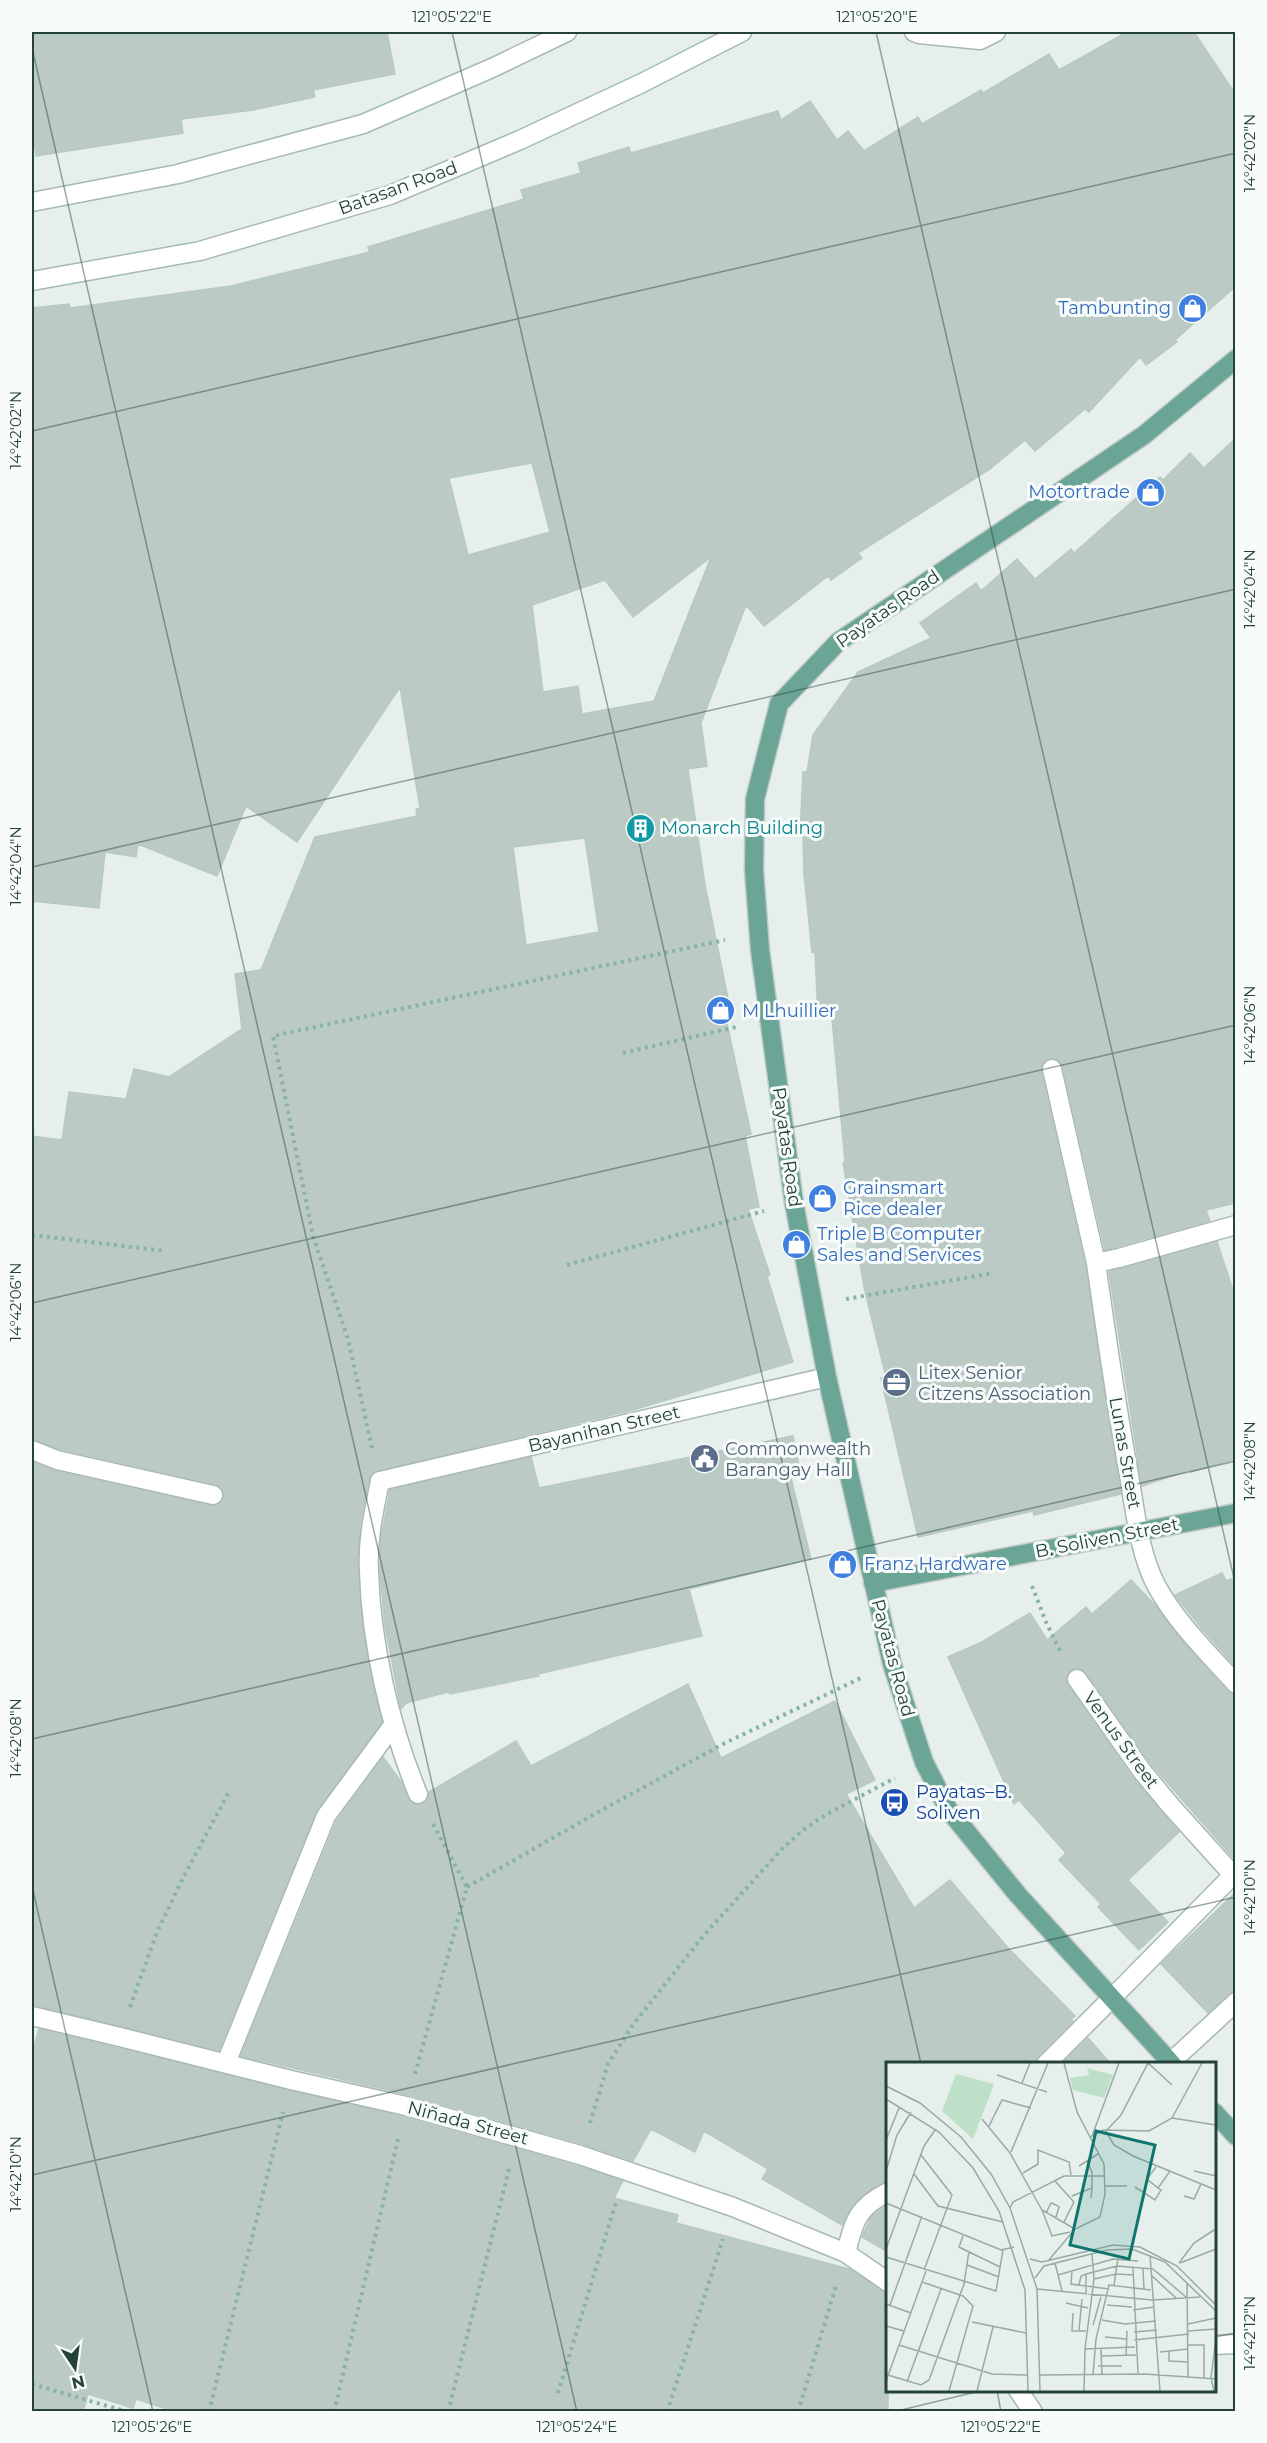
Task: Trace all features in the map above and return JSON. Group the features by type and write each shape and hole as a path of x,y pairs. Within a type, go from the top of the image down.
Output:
{"main road":[{"name":"Payatas Road","path":"1171,2062 1018,1895 948,1809 924,1762 892,1664 812,1306 794,1203 758,933 754,870 755,799 779,704 838,642 1143,435 1236,358"},
{"name":"B. Soliven Street","path":"873,1583 1236,1513"},
{"path":"1216,2113 1236,2136"}],"street":[{"path":"32,202 178,174 363,124 492,68 567,32"},
{"name":"Batasan Road","path":"32,281 200,251 390,195 520,140 642,83 742,32"},
{"path":"914,32 980,40 996,32"},
{"name":"Lunas Street","path":"1052,1069 1096,1263 1113,1385 1139,1531 1155,1583 1168,1605 1236,1684"},
{"path":"1096,1263 1236,1224"},
{"name":"Bayanihan Street","path":"380,1481 827,1377"},
{"path":"32,1450 57,1460 213,1495"},
{"path":"380,1481 372,1519 368,1570 374,1623 394,1724 404,1759 418,1794"},
{"name":"Venus Street","path":"1077,1679 1142,1771 1170,1805 1234,1873"},
{"path":"226,2063 327,1815 394,1724"},
{"path":"1048,2062 1234,1873"},
{"path":"1173,2062 1236,2002"},
{"name":"Niñada Street","path":"32,2016 406,2106 580,2155 733,2207 846,2253 886,2281"},
{"path":"846,2253 855,2219 871,2201 886,2194"},
{"path":"1216,2345 1236,2344"},
{"path":"1019,2392 1033,2412"}],"path":[{"path":"380,1481 348,1339 313,1236 273,1036 758,933"},
{"path":"623,1053 769,1020"},
{"path":"567,1265 794,1203"},
{"path":"32,1235 165,1251"},
{"path":"812,1306 993,1273"},
{"name":"Venus Street","path":"1033,1590 1050,1631 1077,1679"},
{"path":"467,1887 600,1810 724,1743 892,1664"},
{"path":"580,2155 609,2064 632,2026 704,1935 782,1848 803,1830 827,1814 924,1762"},
{"path":"120,2037 157,1932 230,1790"},
{"path":"334,2412 406,2106 467,1887 418,1794"},
{"path":"209,2412 291,2080"},
{"path":"448,2412 517,2136"},
{"path":"558,2393 626,2171"},
{"path":"667,2412 733,2207"},
{"path":"798,2412 846,2253"},
{"path":"32,2384 128,2412"}],"building":[{"path":"32,32 387,32 395,74 313,90 315,97 253,110 181,119 183,133 36,156 32,124"},
{"path":"1127,32 1194,32 1236,95 1236,286 1175,340 1177,342 1146,365 1140,357 1089,412 1085,409 1035,451 1025,440 990,469 858,553 862,558 831,580 828,576 764,626 746,605 701,723 707,766 688,769 705,885 732,1018 726,1019 751,1134 745,1136 759,1207 748,1209 770,1275 767,1276 793,1362 633,1410 373,1472 369,1479 360,1524 358,1571 367,1657 382,1722 316,1812 219,2050 32,2005 32,1462 55,1471 211,1506 221,1503 224,1497 221,1487 215,1484 60,1449 32,1439 32,1136 62,1140 69,1092 126,1099 134,1069 169,1077 242,1029 235,974 261,970 315,837 417,816 416,809 420,808 400,687 297,842 246,806 217,876 138,844 136,857 105,852 99,908 32,901 32,308 69,304 70,308 231,286 370,252 368,247 524,199 521,190 581,173 578,163 629,147 631,153 778,111 781,120 810,101 837,140 848,131 864,151 918,117 922,124 981,90 983,93 1049,54 1059,70","holes":["532,463 550,532 468,555 449,478","711,557 654,701 582,714 578,686 543,692 532,605 605,580 633,617","585,838 599,932 526,945 513,847"]},
{"path":"1236,438 1236,1203 1206,1210 1210,1221 1105,1250 1063,1067 1055,1058 1044,1061 1041,1071 1085,1265 1121,1494 1034,1515 1033,1511 918,1537 881,1378 886,1377 864,1287 843,1163 845,1162 832,1018 818,1018 815,951 812,952 804,874 803,835 800,834 803,772 807,772 813,735 858,672 931,638 920,623 976,583 981,591 1017,559 1035,579 1071,549 1074,553 1160,477 1163,480 1190,453 1204,468"},
{"path":"1217,1242 1236,1299 1236,1459 1191,1472 1190,1470 1142,1486 1109,1272"},
{"path":"793,1436 801,1476 791,1478 811,1559 689,1589 702,1636 538,1674 539,1676 450,1694 448,1692 406,1703 401,1709 385,1626 380,1571 381,1538 390,1490 531,1457 539,1488"},
{"path":"1222,1573 1226,1581 1236,1577 1236,1667 1175,1595"},
{"path":"1131,1580 1154,1604 1195,1656 1228,1692 1236,1695 1236,1861 1151,1764 1086,1673 1075,1668 1067,1675 1068,1685 1133,1778 1179,1832 1128,1880 1168,1922 1139,1950 1098,1907 1101,1904 1059,1860 1066,1853 1019,1800 1014,1804 948,1657 982,1642 1030,1613 1047,1640 1086,1607 1092,1614"},
{"path":"688,1684 721,1758 835,1701 875,1780 846,1794 914,1908 950,1880 1008,1948 1075,2016 1071,2019 1073,2021 1038,2056 1036,2062 886,2062 886,2182 861,2196 849,2211 842,2225 762,2179 768,2169 704,2131 695,2152 651,2129 633,2161 583,2144 409,2095 241,2056 336,1822 383,1757 402,1783 411,1802 421,1805 427,1801 429,1792 516,1741 531,1766"},
{"path":"1236,1892 1236,1991 1228,1994 1208,2013 1161,1964"},
{"path":"39,2029 403,2117 623,2181 614,2198 678,2215 676,2223 849,2269 886,2292 888,2412 176,2412 136,2399 133,2408 88,2394 83,2412 32,2412 32,2053"},
{"path":"1088,2038 1109,2062 1064,2062"},
{"path":"886,2206 886,2251 862,2237 871,2217"}],"place":[{"name":"Tambunting","path":"1192,308"},
{"name":"Motortrade","path":"1151,492"},
{"name":"Monarch Building","path":"640,828"},
{"name":"M Lhuillier","path":"721,1011"},
{"name":"Grainsmart Rice dealer","path":"822,1198"},
{"name":"Triple B Computer Sales and Services","path":"796,1244"},
{"name":"Litex Senior Citzens Association","path":"897,1383"},
{"name":"Commonwealth Barangay Hall","path":"704,1459"},
{"name":"Franz Hardware","path":"843,1564"},
{"name":"Payatas–B. Soliven","path":"895,1802"}]}
